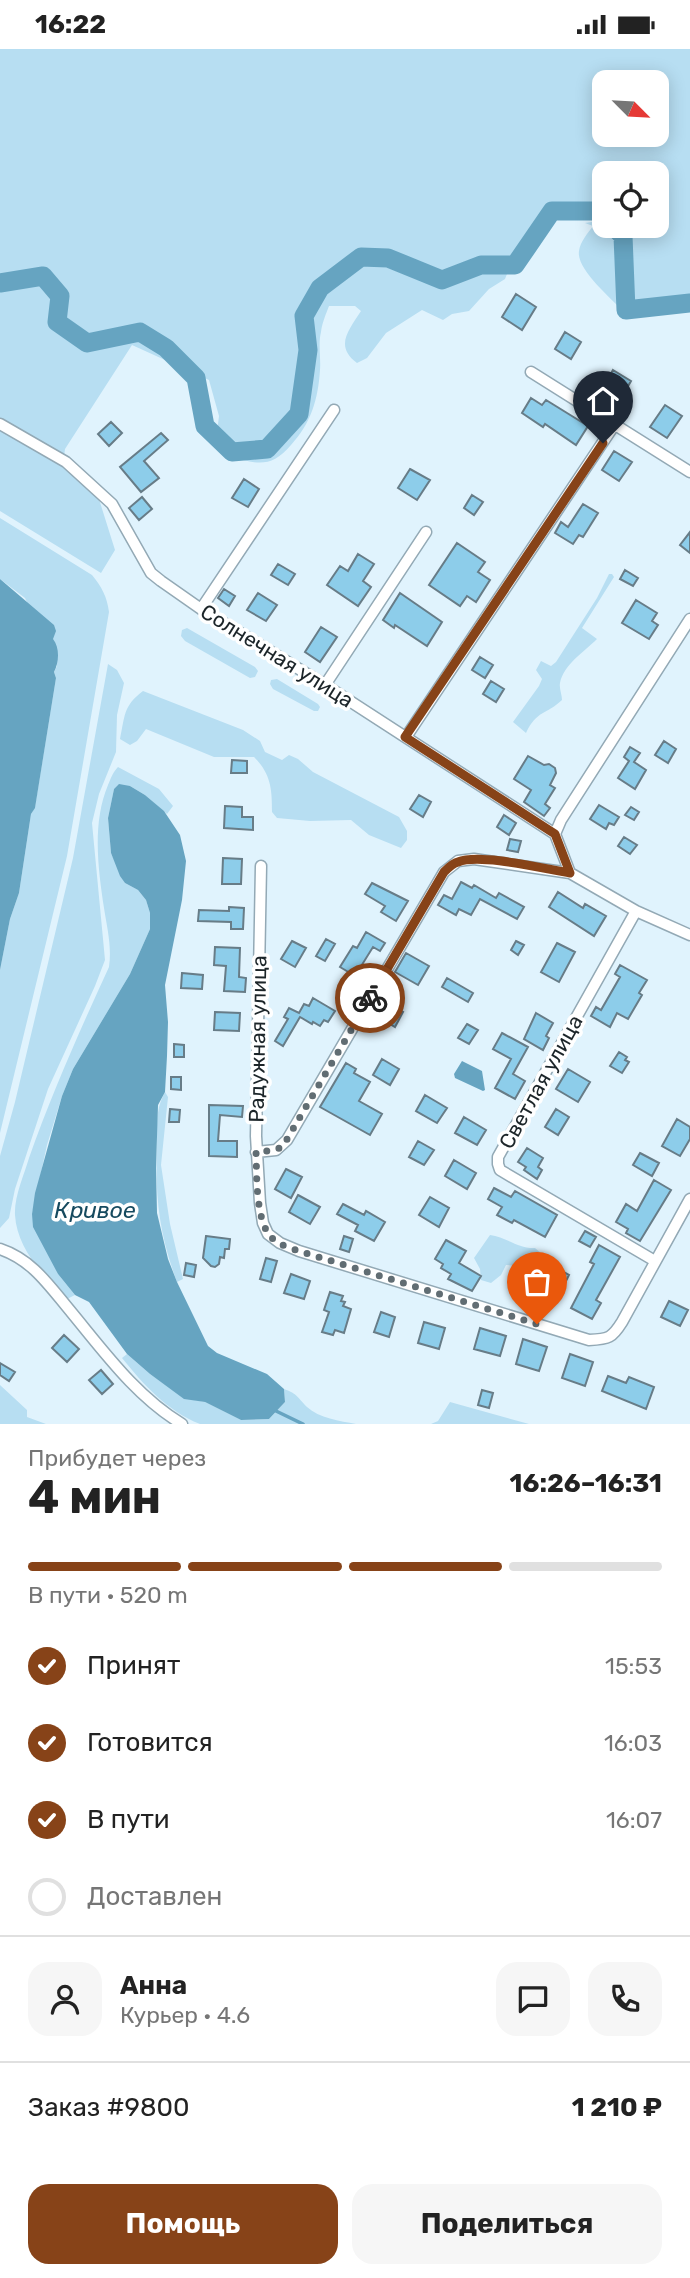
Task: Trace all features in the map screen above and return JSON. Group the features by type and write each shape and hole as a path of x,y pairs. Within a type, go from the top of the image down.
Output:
{"street":[{"path":"531,372 690,472"},
{"path":"201,609 334,410"},
{"name":"Солнечная улица","path":"0,424 66,462 112,504 151,573 201,609 325,685 555,834"},
{"path":"405,737 615,424"},
{"path":"325,685 426,532"},
{"path":"570,873 555,834 561,820 690,619"},
{"path":"256,1152 276,1150 287,1140 444,872 458,861 474,859 570,873 636,911 690,935"},
{"name":"Радужная улица","path":"261,866 256,1152 260,1203 268,1234 280,1243 299,1251 589,1340 604,1340 613,1336 690,1199"},
{"name":"Светлая улица","path":"636,911 498,1157 498,1164 500,1170 656,1261"},
{"path":"0,1249 20,1258 43,1276 102,1349 148,1400 182,1424"}],"shaded area":[{"path":"0,49 690,49 690,299 677,297 672,302 632,305 629,254 625,238 669,238 669,161 592,161 592,219 576,220 545,216 513,259 476,263 441,276 420,272 384,254 373,254 352,261 333,273 318,287 306,304 303,320 304,367 295,409 284,428 276,435 249,449 233,446 217,432 219,416 209,380 132,345 65,449 63,464 98,496 115,550 101,573 0,511"},
{"path":"592,227 592,238 622,239 619,278 623,311 583,266 579,251"},
{"path":"385,259 398,270 442,283 454,283 473,270 494,270 507,274 505,279 489,289 469,311 452,314 443,320 422,310 386,333 367,358 357,363 350,357 345,344 348,331 361,311 355,306 329,306 320,337 317,391 304,428 284,452 271,461 258,463 233,457 265,453 289,436 304,410 311,380 312,351 308,318 311,307 327,287 350,270"},
{"path":"0,518 92,575 104,592 109,612 67,856 0,1133 0,970 10,919 19,893 57,666 25,598 0,579"},
{"path":"609,574 614,577 582,628 597,639 575,659 562,676 562,700 538,716 526,733 513,722 539,686 542,679 536,670 541,661 551,666 556,662 597,598"},
{"path":"187,628 255,667 258,671 255,677 250,678 185,641 181,636 182,630"},
{"path":"108,664 117,670 124,683 117,715 116,752 99,794 92,823 105,960 48,1089 15,1189 9,1218 0,1228 0,1156 73,858"},
{"path":"277,679 318,704 318,711 273,689 271,680"},
{"path":"143,691 243,730 260,741 265,752 282,760 289,755 298,759 313,772 399,817 407,831 407,840 401,848 369,835 351,820 310,821 277,818 272,812 271,789 267,776 254,757 214,757 146,729 137,741 130,745 120,739 124,718 128,707"},
{"path":"118,767 159,789 173,806 167,814 130,786 114,789 108,818 111,853 125,883 138,890 146,900 150,913 150,929 130,974 73,1069 47,1145 32,1214 58,1274 75,1295 67,1299 41,1272 26,1251 17,1227 15,1208 22,1179 47,1110 109,967 110,944 100,878 98,830 103,800"},
{"path":"165,1092 168,1097 161,1165 170,1224 183,1279 177,1282 162,1229 157,1195 157,1122"},
{"path":"490,1235 523,1247 535,1248 542,1254 535,1267 506,1265 501,1275 491,1283 481,1280 480,1269 474,1258"},
{"path":"127,1354 184,1398 205,1402 241,1420 269,1419 285,1402 284,1389 295,1394 317,1414 356,1424 200,1424 177,1412 157,1396 122,1358"},
{"path":"0,1385 27,1410 27,1417 46,1424 0,1424"},
{"path":"450,1402 529,1424 431,1424 438,1421"}],"water":[{"path":"0,579 54,625 56,631 53,639 58,655 35,808 31,814 19,893 10,919 0,970"},
{"name":"Кривое","path":"119,784 130,786 145,795 164,811 180,835 186,861 182,900 165,985 167,1056 165,1092 158,1105 157,1213 168,1259 208,1346 217,1353 267,1374 284,1389 285,1402 269,1419 241,1420 205,1402 184,1399 150,1374 127,1354 89,1302 75,1295 58,1274 33,1227 35,1193 62,1096 73,1069 130,974 150,929 150,913 146,900 138,890 125,883 111,853 108,818 114,789"},
{"path":"462,1061 482,1071 485,1090 455,1078 454,1074"}],"building":[{"path":"516,294 536,307 522,330 502,317"},
{"path":"565,332 581,342 571,359 555,349"},
{"path":"613,370 631,381 623,395 628,398 621,410 611,403 617,393 604,385"},
{"path":"531,398 542,405 546,400 588,426 576,445 545,424 543,427 522,413"},
{"path":"665,405 682,416 667,438 650,427"},
{"path":"111,422 122,433 109,446 98,434"},
{"path":"161,433 168,440 144,461 159,478 141,492 120,467"},
{"path":"614,451 632,462 619,481 602,470"},
{"path":"410,469 430,480 417,500 398,488"},
{"path":"244,479 259,489 248,507 232,498"},
{"path":"472,495 483,502 474,515 464,508"},
{"path":"142,497 152,509 139,520 129,508"},
{"path":"583,504 598,513 583,537 579,535 573,544 555,533 561,522 568,527"},
{"path":"690,532 690,553 680,545"},
{"path":"457,543 485,562 478,572 490,580 476,602 467,596 460,606 429,585"},
{"path":"358,554 374,564 363,581 371,587 358,606 327,585 340,566 348,571"},
{"path":"278,564 295,574 288,585 271,575"},
{"path":"625,570 638,578 633,586 620,579"},
{"path":"224,589 235,596 229,606 218,598"},
{"path":"258,593 277,605 266,621 247,610"},
{"path":"400,593 442,622 427,646 383,620"},
{"path":"636,600 657,613 652,621 658,625 649,639 622,623"},
{"path":"321,627 337,637 320,662 305,652"},
{"path":"480,657 493,665 485,678 472,670"},
{"path":"491,681 504,689 496,702 483,694"},
{"path":"664,741 676,749 668,763 655,755"},
{"path":"630,747 640,753 634,762 646,770 635,789 618,778 629,761 624,757"},
{"path":"528,756 555,768 556,773 550,785 555,788 545,804 550,808 544,816 524,802 531,790 514,779"},
{"path":"232,760 247,761 247,773 231,773"},
{"path":"419,795 431,802 423,817 410,809"},
{"path":"599,805 619,817 614,825 609,823 606,829 590,819"},
{"path":"225,806 242,807 242,817 253,817 253,830 224,828"},
{"path":"631,807 639,812 634,820 625,815"},
{"path":"504,815 516,823 509,835 497,827"},
{"path":"624,837 637,845 630,854 618,846"},
{"path":"510,839 521,841 518,852 507,850"},
{"path":"223,858 242,859 241,884 222,884"},
{"path":"461,882 472,888 474,885 496,898 499,893 524,907 517,919 480,899 471,915 459,909 456,915 438,905 444,895 452,899"},
{"path":"372,883 408,901 396,921 381,912 385,906 365,894"},
{"path":"558,892 583,908 585,904 606,916 594,936 549,907"},
{"path":"229,907 244,908 243,929 231,929 231,922 198,921 199,910 229,911"},
{"path":"366,932 385,943 380,951 373,947 355,976 340,967 353,946 357,948"},
{"path":"326,939 335,944 325,961 316,956"},
{"path":"292,941 306,948 295,967 281,959"},
{"path":"516,941 524,945 518,955 511,950"},
{"path":"557,943 575,952 559,982 541,972"},
{"path":"215,947 240,948 239,977 246,978 245,992 224,991 226,966 214,965"},
{"path":"406,953 429,966 418,985 395,972"},
{"path":"620,965 647,980 628,1019 617,1013 610,1027 591,1016 596,1007 601,1010 620,977 615,974"},
{"path":"182,973 203,975 202,989 181,988"},
{"path":"447,978 473,993 468,1002 442,987"},
{"path":"313,998 335,1011 328,1022 324,1020 320,1026 300,1017 283,1046 275,1041 288,1019 284,1017 289,1008 299,1013 304,1004 309,1006"},
{"path":"390,1005 403,1012 395,1027 382,1019"},
{"path":"215,1012 240,1013 239,1031 214,1030"},
{"path":"536,1013 553,1023 543,1050 524,1039"},
{"path":"467,1024 478,1030 469,1044 458,1038"},
{"path":"502,1033 528,1047 513,1074 525,1081 515,1099 495,1088 511,1059 493,1049"},
{"path":"174,1044 184,1045 184,1057 174,1057"},
{"path":"619,1052 627,1057 625,1060 629,1062 622,1073 610,1066"},
{"path":"382,1059 399,1069 390,1085 373,1075"},
{"path":"346,1063 356,1069 354,1073 370,1082 359,1101 382,1114 370,1135 320,1107"},
{"path":"568,1069 590,1082 578,1102 556,1089"},
{"path":"171,1077 181,1077 181,1090 171,1089"},
{"path":"425,1095 447,1108 437,1123 416,1111"},
{"path":"209,1105 243,1106 242,1117 220,1115 218,1141 237,1141 237,1157 209,1156"},
{"path":"170,1109 180,1110 179,1122 169,1122"},
{"path":"556,1109 569,1117 558,1135 545,1127"},
{"path":"464,1117 486,1130 477,1145 455,1133"},
{"path":"677,1119 690,1127 690,1139 680,1156 662,1146"},
{"path":"418,1141 434,1150 424,1165 409,1157"},
{"path":"527,1148 543,1158 538,1167 542,1170 537,1179 518,1162"},
{"path":"640,1153 659,1163 652,1176 633,1165"},
{"path":"454,1160 476,1173 467,1189 445,1176"},
{"path":"286,1169 302,1177 291,1198 275,1189"},
{"path":"654,1180 671,1190 640,1241 626,1233 628,1229 616,1222 626,1204 637,1211"},
{"path":"494,1188 511,1197 515,1191 557,1215 545,1237 514,1220 512,1223 497,1215 502,1207 488,1199"},
{"path":"298,1195 320,1207 310,1224 289,1212"},
{"path":"430,1197 449,1208 439,1227 419,1215"},
{"path":"343,1204 364,1215 366,1211 385,1222 374,1241 355,1231 358,1225 337,1214"},
{"path":"585,1231 596,1237 590,1247 579,1241"},
{"path":"206,1236 230,1239 229,1249 225,1249 224,1258 220,1257 219,1264 215,1267 203,1258"},
{"path":"344,1236 353,1239 349,1252 340,1249"},
{"path":"446,1240 466,1251 459,1263 481,1276 472,1291 448,1279 451,1274 441,1268 443,1264 435,1259"},
{"path":"599,1245 620,1257 596,1300 601,1303 592,1319 571,1308 594,1264 590,1262"},
{"path":"266,1258 277,1261 271,1282 260,1279"},
{"path":"186,1263 196,1265 194,1277 184,1275"},
{"path":"560,1270 569,1275 561,1291 551,1285"},
{"path":"291,1274 310,1281 304,1299 284,1293"},
{"path":"330,1292 343,1296 343,1306 351,1309 344,1333 335,1330 333,1335 322,1332 329,1312 324,1310"},
{"path":"669,1301 688,1310 680,1326 661,1317"},
{"path":"381,1312 395,1317 389,1337 374,1332"},
{"path":"424,1322 445,1328 439,1349 418,1343"},
{"path":"480,1328 506,1336 500,1356 474,1349"},
{"path":"64,1335 79,1349 67,1362 52,1348"},
{"path":"523,1339 547,1347 539,1371 516,1364"},
{"path":"570,1354 593,1362 585,1386 562,1378"},
{"path":"0,1363 15,1372 9,1381 0,1375"},
{"path":"101,1370 113,1384 102,1394 89,1380"},
{"path":"608,1376 626,1383 629,1377 654,1387 646,1409 602,1391"},
{"path":"482,1390 493,1393 489,1408 478,1405"}],"waterway":[{"path":"0,283 43,276 60,296 57,322 87,343 140,332 166,348 196,378 205,426 232,452 267,449 299,414 308,350 304,316 320,288 361,257 388,258 442,280 481,265 515,265 552,211 592,211"},
{"path":"623,238 626,310 690,303"},
{"path":"276,1411 303,1424"}],"way so far":[{"path":"370,998 283,1146 276,1150 256,1152 260,1203 268,1234 272,1239 299,1251 537,1324"}],"route":[{"path":"370,998 450,866 458,861 474,859 570,873 555,834 405,737 603,443"}]}
